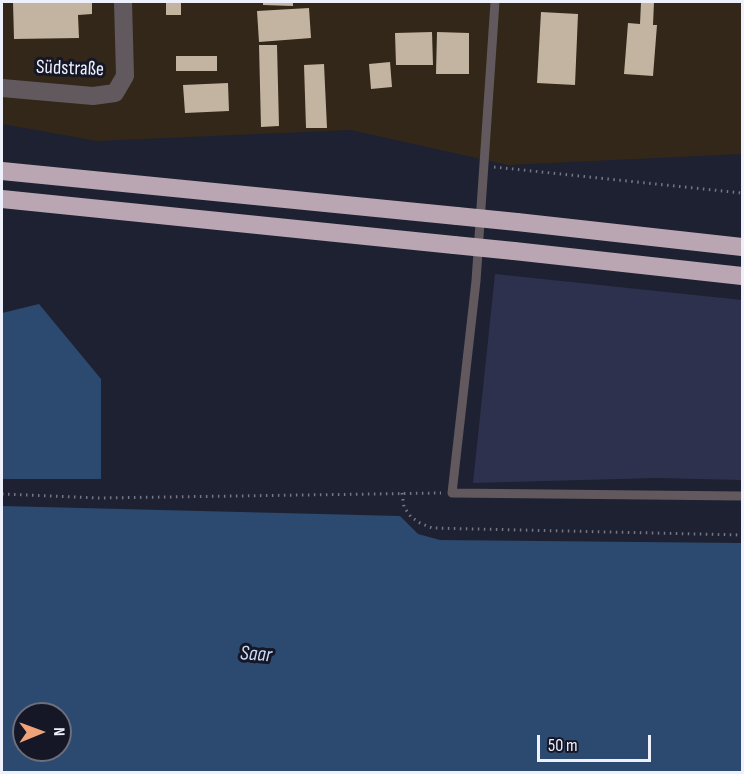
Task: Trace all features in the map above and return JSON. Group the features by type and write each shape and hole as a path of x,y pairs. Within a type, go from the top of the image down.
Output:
{"highway":[{"path":"2,171 517,222 742,247"},
{"path":"2,199 514,250 742,276"}],"street":[{"name":"Südstraße","path":"2,88 93,96 115,93 125,76 123,2"}],"lane":[{"path":"495,2 476,280 452,493 742,496"}],"path":[{"path":"485,166 742,193"},
{"path":"402,493 404,507 411,517 432,528 742,535"},
{"path":"2,494 98,498 452,493"}],"shaded area":[{"path":"2,2 742,2 742,154 508,165 351,130 97,141 2,124"},
{"path":"495,274 742,300 742,480 656,478 473,483"}],"water":[{"path":"39,304 101,379 101,479 2,479 2,313"},
{"name":"Saar","path":"2,506 400,516 418,534 440,540 742,543 742,772 2,772"}],"building":[{"path":"13,2 92,2 92,14 78,15 79,38 14,39"},
{"path":"166,2 181,2 181,15 166,15"},
{"path":"263,2 293,2 293,6 263,5"},
{"path":"641,2 654,2 653,25 657,25 653,76 624,74 628,23 640,24"},
{"path":"309,8 311,38 259,42 257,11"},
{"path":"541,12 578,14 575,85 537,83"},
{"path":"432,32 433,65 396,65 395,33"},
{"path":"437,32 469,33 469,74 436,74"},
{"path":"259,45 277,45 279,126 261,127"},
{"path":"176,56 217,56 217,71 176,71"},
{"path":"390,62 392,87 371,89 369,64"},
{"path":"324,64 327,128 306,128 304,65"},
{"path":"228,83 229,111 185,113 183,85"}]}
